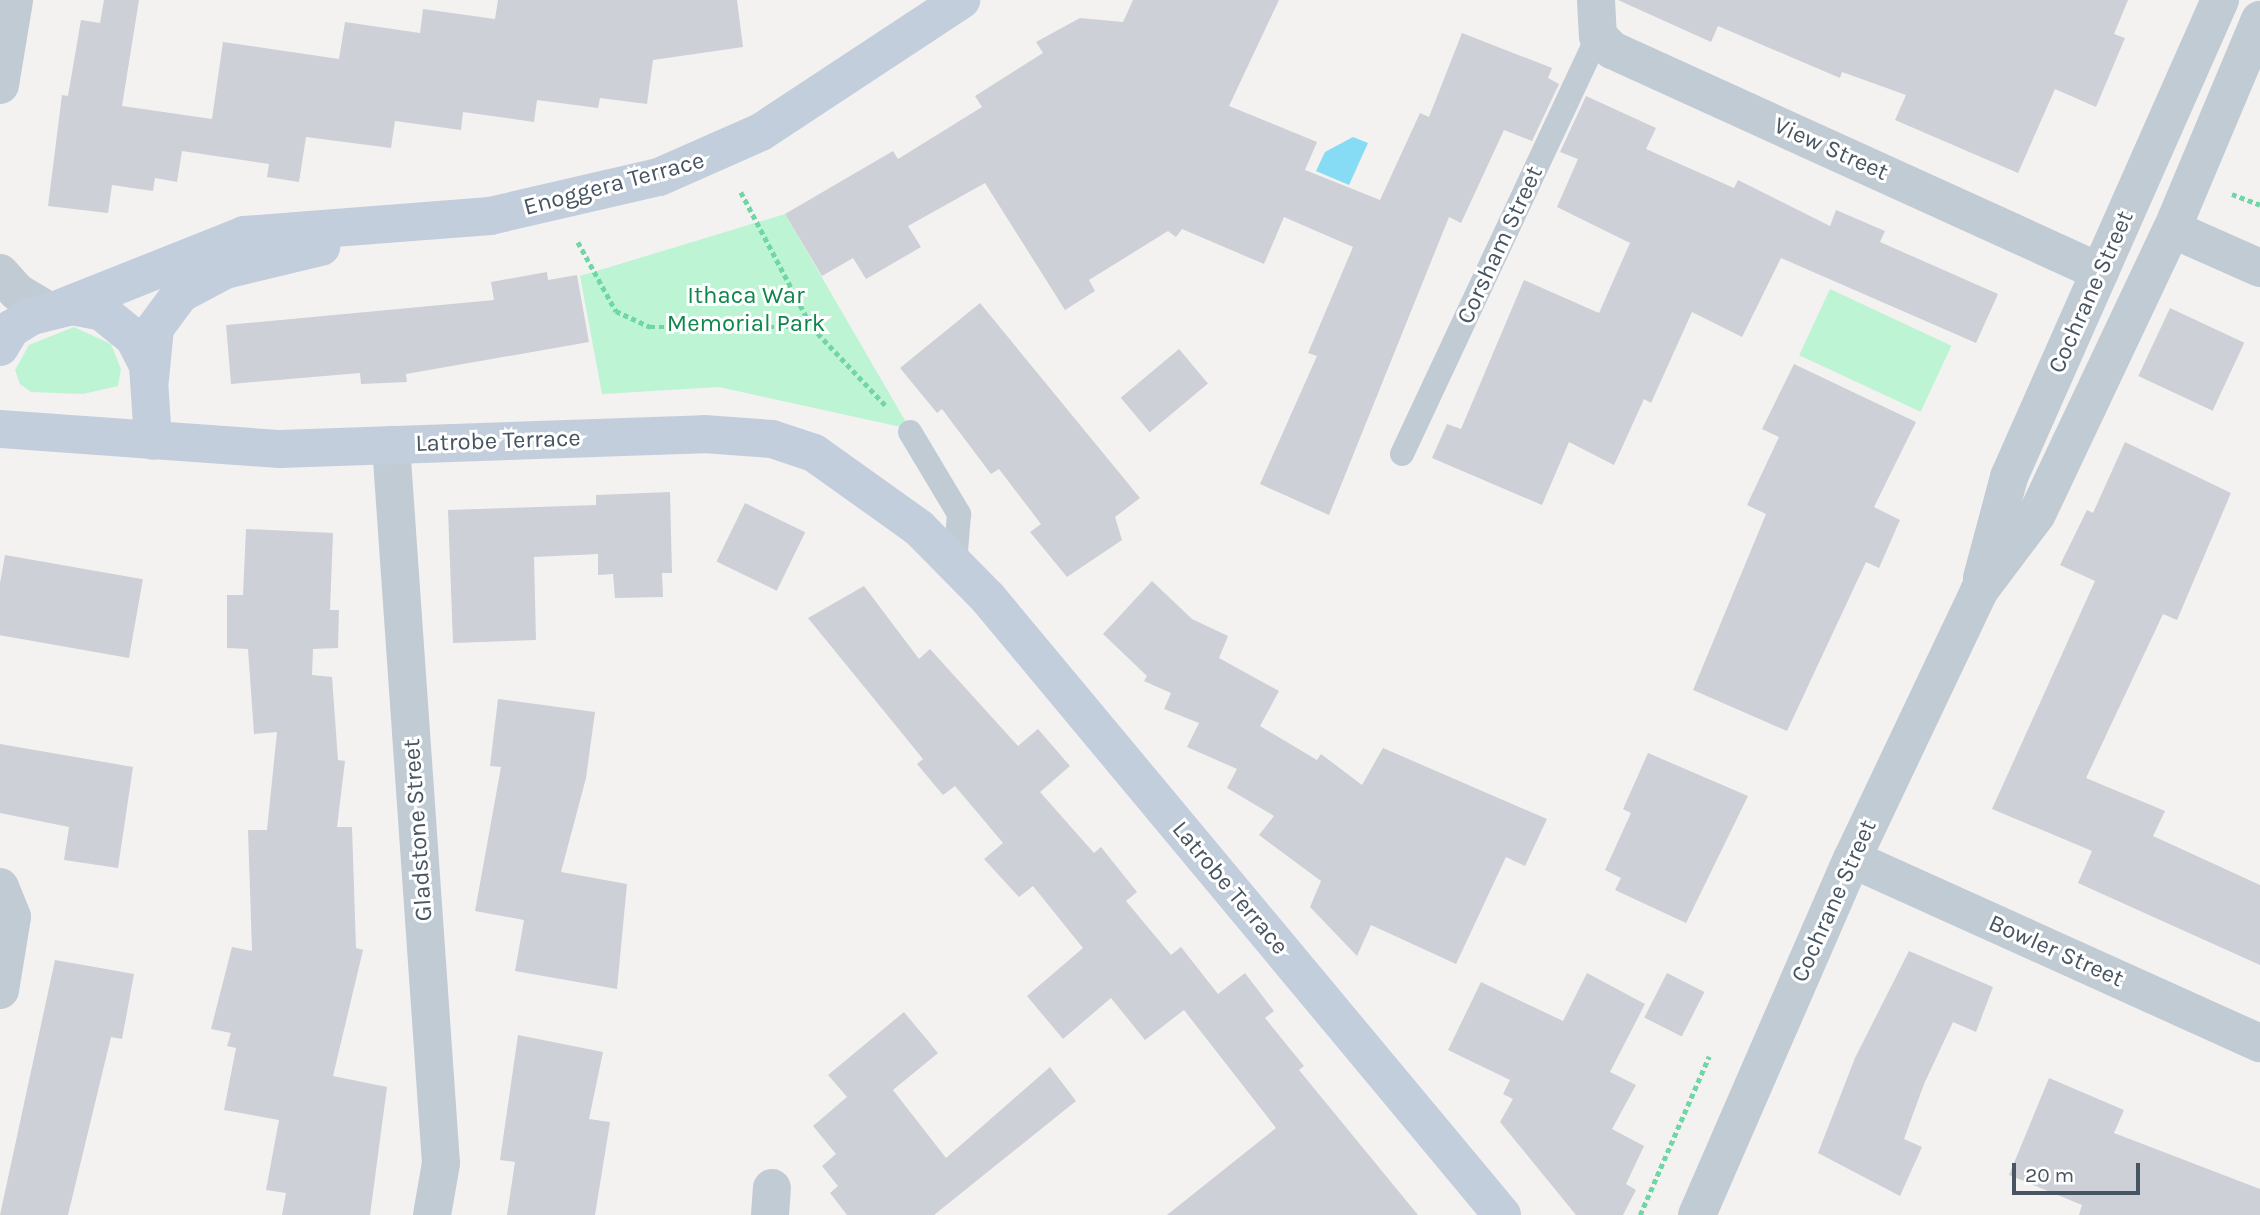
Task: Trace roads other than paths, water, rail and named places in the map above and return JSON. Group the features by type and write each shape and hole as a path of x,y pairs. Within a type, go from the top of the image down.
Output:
{"main road":[{"name":"Enoggera Terrace","path":"153,441 150,379 155,328 175,299 196,283 258,261 433,223 556,203 712,158 961,0"},
{"name":"Enoggera Terrace","path":"0,347 15,325 244,235 433,223"},
{"name":"Enoggera Terrace","path":"55,309 94,309 119,323 143,353 150,379"},
{"name":"Latrobe Terrace","path":"0,429 279,449 704,434 772,439 841,468 955,564 1503,1215"}],"street":[{"path":"0,85 14,0"},
{"name":"Cochrane Street","path":"1979,591 2000,499 2220,0"},
{"name":"View Street","path":"1597,18 1622,55 2100,272"},
{"name":"Cochrane Street","path":"1697,1215 1852,859 1979,591 2037,514 2172,229 2260,20"},
{"path":"2172,229 2260,268"},
{"path":"0,272 17,292 55,309"},
{"name":"Gladstone Street","path":"391,445 441,1163 432,1215"},
{"name":"Bowler Street","path":"1852,859 2260,1043"},
{"path":"0,990 5,893"}],"lane":[{"name":"Corsham Street","path":"1402,454 1597,18"},
{"path":"910,432 958,514 955,564"}],"water":[{"path":"1353,137 1368,143 1349,185 1316,171 1325,152"}],"park label":[{"name":"Ithaca War Memorial Park","path":"746,310"}]}
